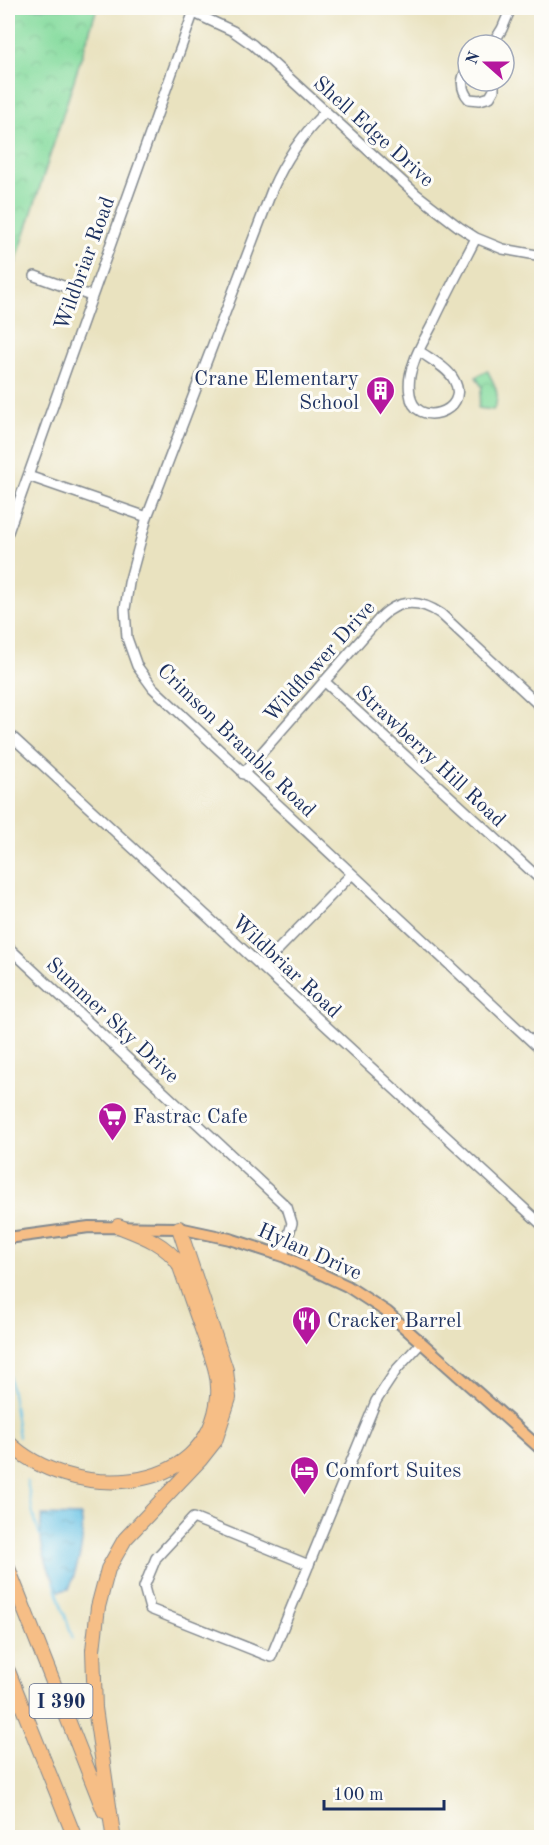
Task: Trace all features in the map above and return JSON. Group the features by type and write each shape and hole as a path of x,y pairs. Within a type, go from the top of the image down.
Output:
{"highway":[{"path":"8,1442 17,1452 38,1465 62,1475 87,1481 112,1482 165,1472 184,1461 202,1441 214,1417 218,1395 216,1369 179,1264 171,1253 155,1242 118,1226"},
{"path":"114,1836 95,1708 93,1650 98,1607 108,1569 125,1539 200,1460 215,1441 229,1398 226,1370 179,1228"},
{"name":"I 390","path":"8,1568 114,1836"},
{"name":"I 390","path":"8,1671 75,1838"}],"main road":[{"name":"Hylan Drive","path":"8,1238 65,1229 118,1226 179,1228 230,1239 283,1256 348,1286 387,1312 542,1450"}],"street":[{"path":"500,33 511,8"},
{"name":"Shell Edge Drive","path":"194,10 253,45 416,194 459,227 476,238 503,249 542,256"},
{"name":"Wildbriar Road","path":"8,532 194,10"},
{"path":"466,93 469,99 480,100 490,97 492,93"},
{"name":"Crimson Bramble Road","path":"325,112 299,141 279,174 147,517 126,595 125,624 130,652 143,676 153,688 542,1051"},
{"path":"419,351 451,375 456,382 456,398 452,407 441,414 429,414 417,409 410,398 408,384 413,362 476,238"},
{"path":"35,276 91,296"},
{"path":"28,476 147,517"},
{"name":"Wildflower Drive","path":"243,774 386,612 402,603 416,602 433,608 542,708"},
{"name":"Strawberry Hill Road","path":"324,681 542,881"},
{"name":"Wildbriar Road","path":"8,733 542,1225"},
{"path":"261,967 352,874"},
{"name":"Summer Sky Drive","path":"8,947 287,1207 292,1223 283,1256"},
{"path":"309,1565 193,1518 156,1558 144,1587 150,1609 271,1657 309,1565 376,1401 397,1369 421,1343"}],"green space":[{"path":"8,8 97,8 8,287"},
{"path":"487,370 497,395 493,410 478,408 482,387 476,377"}],"water":[{"path":"42,1515 81,1516 80,1553 69,1589 59,1591 50,1573 42,1545"}],"waterway":[{"path":"8,1368 19,1437"},
{"path":"27,1481 40,1536"},
{"path":"54,1582 73,1639"}],"place":[{"name":"Crane Elementary School","path":"380,416"},
{"name":"Fastrac Cafe","path":"112,1142"},
{"name":"Cracker Barrel","path":"306,1346"},
{"name":"Comfort Suites","path":"304,1496"}]}
